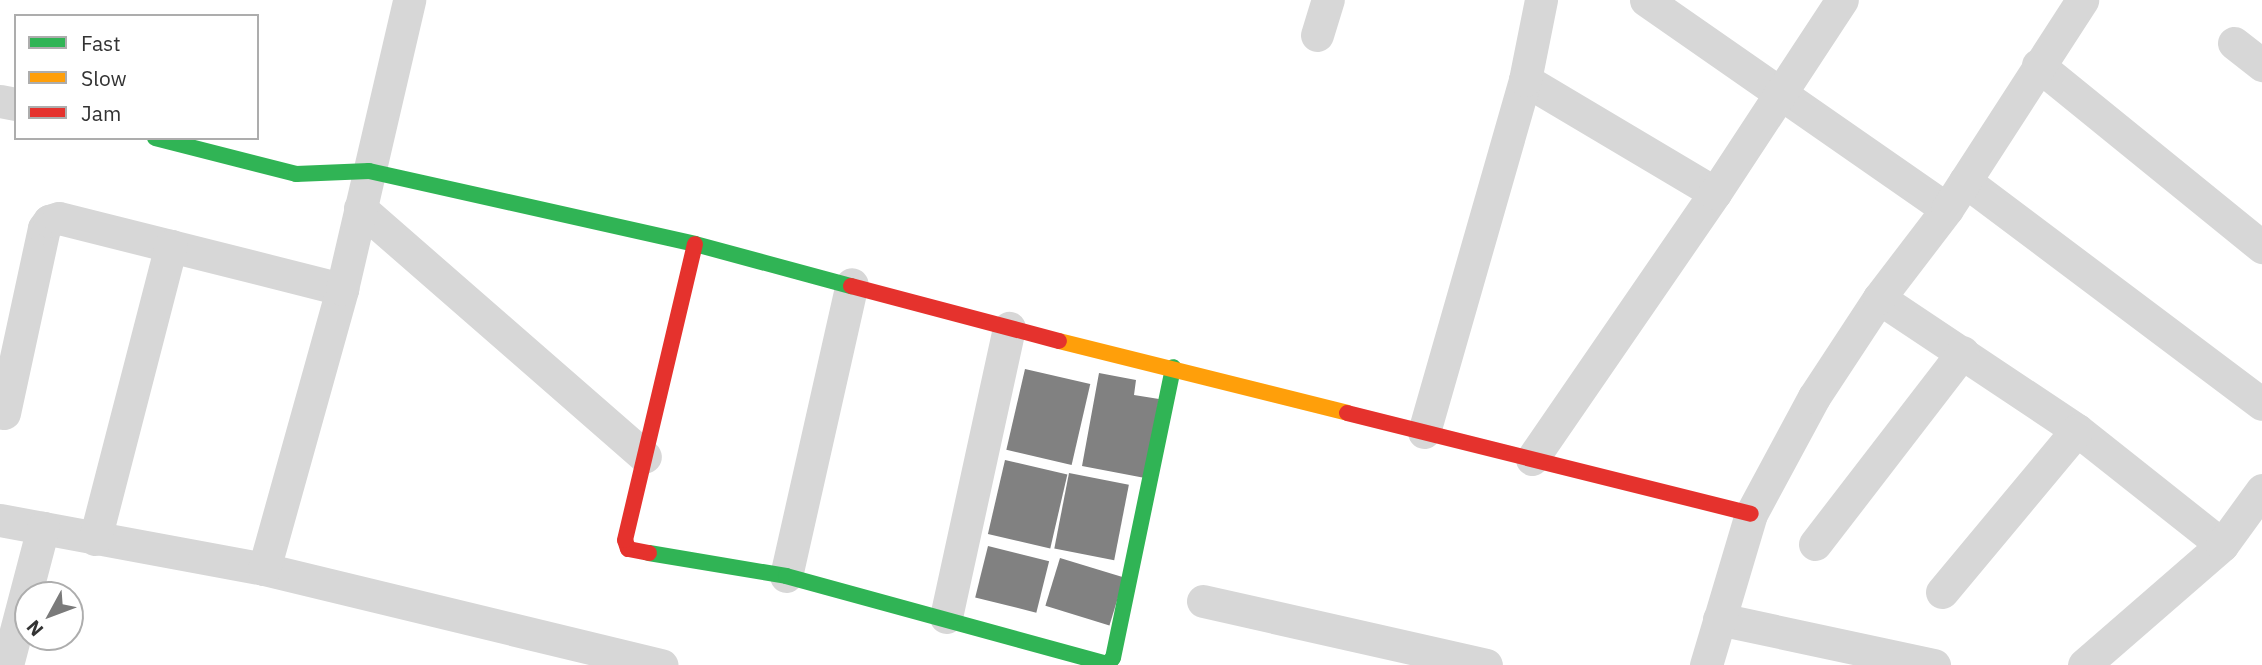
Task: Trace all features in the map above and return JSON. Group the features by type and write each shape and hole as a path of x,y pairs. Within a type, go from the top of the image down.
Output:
{"street":[{"path":"264,569 342,289 409,0"},
{"path":"1317,34 1328,0"},
{"path":"1424,432 1525,80 1541,0"},
{"path":"1532,459 1716,193 1779,92 1842,0"},
{"path":"1706,665 1751,514 1814,397 1879,298 1947,209 2082,0"},
{"path":"1664,5 1779,92 1947,209"},
{"path":"2234,43 2262,65"},
{"path":"2038,65 2262,247"},
{"path":"1525,80 1716,193"},
{"path":"163,140 296,174 369,172 695,244 1009,328 1751,514"},
{"path":"1965,181 2262,404"},
{"path":"360,208 645,457"},
{"path":"4,413 44,228 49,221 59,218 342,289"},
{"path":"695,244 625,540 628,549 786,576 946,617 1107,664 1111,662 1172,367"},
{"path":"95,539 171,246"},
{"path":"786,576 852,284"},
{"path":"1879,298 2077,430 2222,545"},
{"path":"946,617 1009,328"},
{"path":"1815,544 1963,352"},
{"path":"1942,592 2077,430"},
{"path":"2084,665 2222,545 2262,490"},
{"path":"0,520 264,569 662,665"},
{"path":"7,665 43,528"},
{"path":"1203,601 1486,665"},
{"path":"1719,619 1848,656 1934,665"}],"building":[{"path":"1025,369 1090,384 1072,465 1006,450"},
{"path":"1099,373 1136,380 1134,395 1159,399 1145,478 1082,466"},
{"path":"1005,460 1067,474 1050,548 988,534"},
{"path":"1069,473 1129,485 1114,560 1054,549"},
{"path":"988,546 1049,561 1036,613 975,597"},
{"path":"1060,558 1124,578 1109,625 1045,606"}],"traffic: fast":[{"path":"163,140 296,174 369,171 695,244 851,286"},
{"path":"649,553 786,576 1107,664 1113,658 1173,367"}],"traffic: slow":[{"path":"1059,341 1347,413"}],"traffic: jam":[{"path":"649,553 628,549 625,540 695,244"},
{"path":"851,286 1059,341"},
{"path":"1347,413 1751,514"}]}
